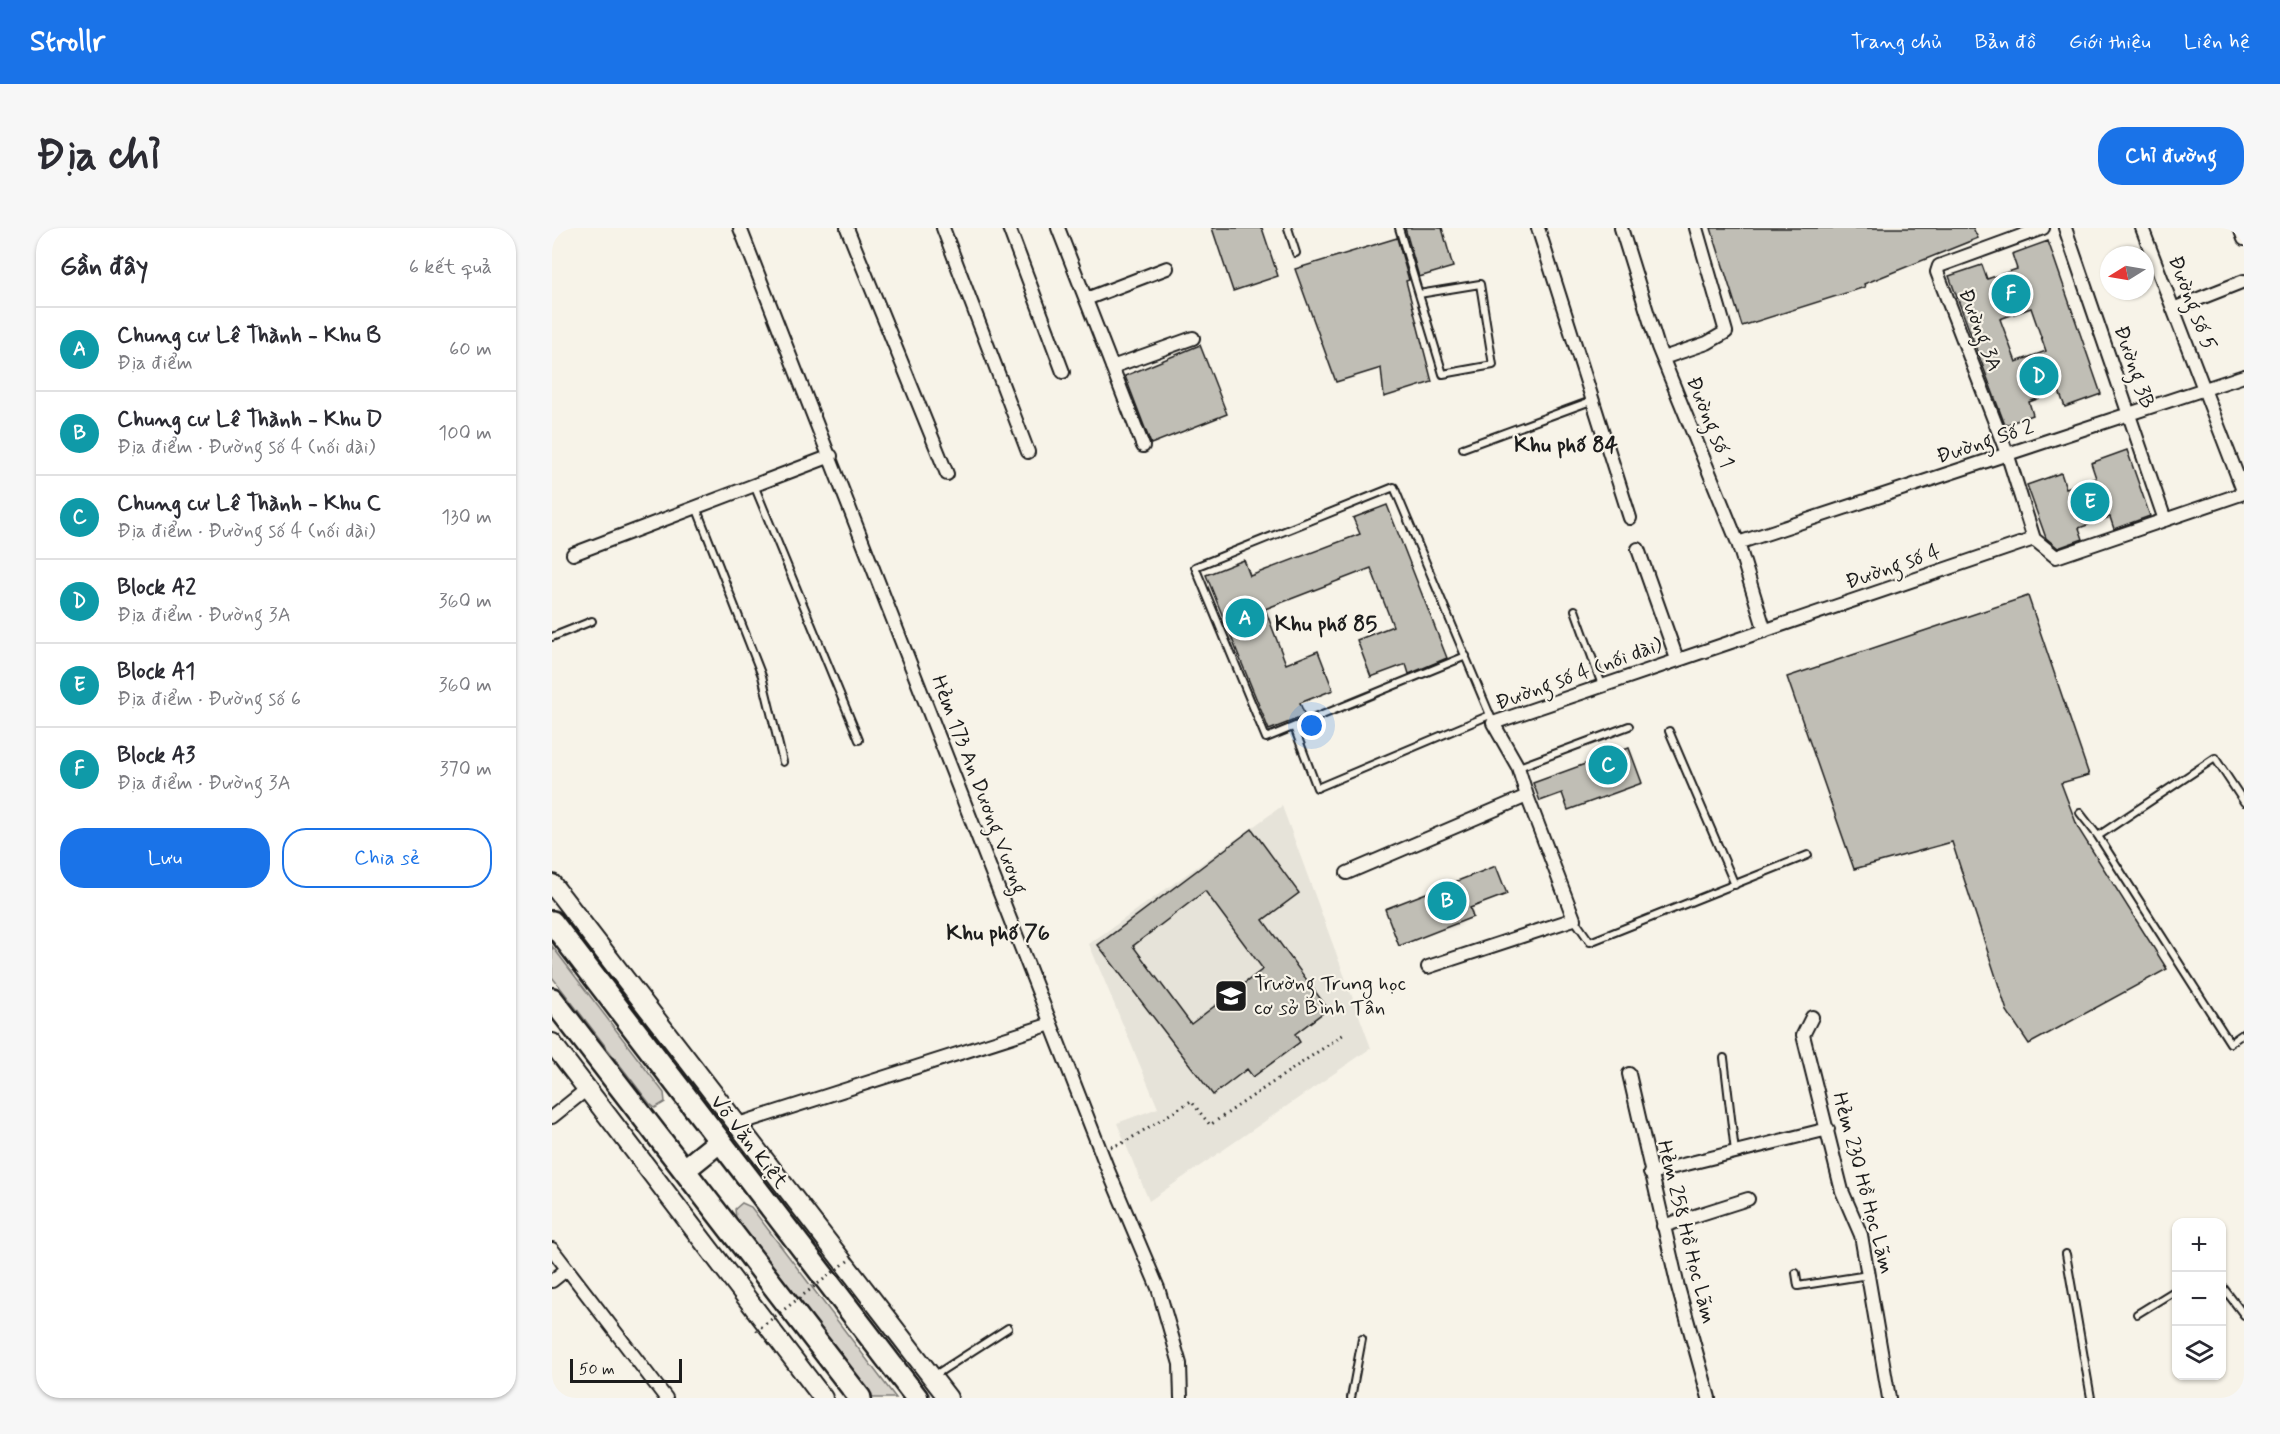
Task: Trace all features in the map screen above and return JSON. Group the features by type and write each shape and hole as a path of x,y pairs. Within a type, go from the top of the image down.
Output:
{"highway":[{"name":"Võ Văn Kiệt","path":"552,922 917,1398"},
{"path":"552,999 860,1398"},
{"path":"684,1170 720,1141"}],"main road":[{"name":"Võ Văn Kiệt","path":"552,884 735,1125 948,1398"},
{"path":"552,1043 824,1398"}],"street":[{"name":"Hẻm 173 An Dương Vương","path":"740,228 1101,1151 1158,1288 1180,1364 1180,1396"},
{"path":"847,228 947,474"},
{"path":"944,228 1028,452"},
{"path":"1009,228 1063,372"},
{"path":"1058,228 1143,446"},
{"path":"1538,228 1591,402 1630,518"},
{"name":"Đường số 1","path":"1621,228 1663,358 1738,543 1765,631"},
{"path":"1663,358 1707,343 1726,332 1696,228"},
{"name":"Đường 3A","path":"2034,539 2008,456 1936,272 1939,266 2043,228"},
{"name":"Đường 3B","path":"2065,228 2165,520"},
{"name":"Đường số 5","path":"2142,228 2244,493"},
{"path":"2240,228 2244,238"},
{"path":"1086,299 1167,268"},
{"path":"2173,309 2244,281"},
{"path":"1112,367 1193,338"},
{"name":"Đường Số 2","path":"1738,543 2205,391 2244,376"},
{"path":"573,554 831,456"},
{"path":"2034,539 2056,557 2244,493"},
{"name":"Đường số 4","path":"1765,631 2034,539"},
{"path":"1638,549 1677,659"},
{"name":"Đường số 4 (nối dài)","path":"1574,919 1518,767 1492,719 1765,631"},
{"path":"1347,873 1527,796"},
{"path":"1428,967 1574,919"},
{"name":"Hẻm 230 Hồ Học Lãm","path":"1812,1017 1803,1035 1842,1191 1861,1235 1889,1398"},
{"path":"735,1125 1051,1024"},
{"name":"Hẻm 258 Hồ Học Lãm","path":"1629,1074 1663,1226 1709,1398"},
{"path":"552,1117 587,1089"},
{"path":"1650,1173 1828,1129"},
{"path":"1663,1226 1748,1199"},
{"path":"552,1249 666,1398"},
{"path":"552,1281 567,1269"}],"lane":[{"path":"1288,228 1296,253"},
{"path":"1399,228 1443,374 1493,365 1480,284 1419,294"},
{"path":"1463,448 1591,402"},
{"path":"754,484 859,740"},
{"path":"1294,727 1317,788 1492,719 1466,656 1394,487 1195,567 1266,738 1466,656"},
{"path":"696,507 762,676 783,762"},
{"path":"1575,610 1602,685"},
{"path":"552,637 592,621"},
{"path":"1518,767 1629,726"},
{"path":"1669,731 1735,885"},
{"path":"2098,836 2215,758 2244,802"},
{"path":"2080,813 2098,836 2230,1043 2244,1033"},
{"path":"1574,919 1590,942 1808,855"},
{"path":"1724,1058 1735,1152"},
{"path":"2066,1254 2091,1398"},
{"path":"1796,1273 1798,1286 1869,1274"},
{"path":"2226,1291 2244,1315"},
{"path":"2137,1314 2172,1292"},
{"path":"932,1377 1008,1328"},
{"path":"1351,1398 1362,1339"}],"path":[{"path":"1101,1151 1125,1142 1191,1101 1210,1125 1344,1034"},
{"path":"756,1331 853,1257"}],"shaded area":[{"name":"Trường Trung học cơ sở Bình Tân","path":"1282,806 1371,1048 1149,1201 1117,1123 1158,1108 1089,944"},
{"path":"552,946 664,1093 665,1102 655,1108 650,1104 552,977"},
{"path":"742,1203 751,1207 896,1398 873,1398 736,1218 735,1209"}],"building":[{"path":"1212,228 1262,228 1278,276 1233,291"},
{"path":"1405,228 1442,228 1453,267 1419,277"},
{"path":"1711,228 1973,228 1978,238 1864,284 1865,287 1742,326"},
{"path":"1397,238 1432,382 1384,397 1381,368 1336,382 1295,269"},
{"path":"2048,241 2101,394 2065,407 2059,391 2029,402 2033,415 2005,425 1949,276 1982,265 1987,279 2017,269 2012,254","holes":["2031,308 2046,351 2016,362 2000,319"]},
{"path":"1200,345 1227,414 1151,444 1125,376"},
{"path":"2127,450 2150,516 2114,529 2110,517 2079,528 2083,539 2058,548 2046,538 2027,485 2061,473 2066,488 2096,478 2091,463"},
{"path":"1387,505 1447,658 1409,674 1406,664 1371,677 1357,640 1393,626 1371,568 1265,609 1286,664 1318,651 1333,690 1300,703 1305,716 1269,730 1206,575 1244,560 1250,576 1360,534 1353,518"},
{"path":"2028,596 2089,775 2061,783 2078,828 2167,969 2029,1044 2007,1011 1952,842 1854,869 1787,677"},
{"path":"1629,748 1642,783 1568,810 1562,793 1540,801 1533,783"},
{"path":"1252,829 1299,893 1263,920 1328,1009 1295,1034 1300,1042 1253,1077 1247,1069 1213,1095 1098,945","holes":["1205,891 1263,969 1191,1024 1133,946"]},
{"path":"1496,866 1507,894 1470,908 1473,917 1399,946 1385,909"}],"place":[{"name":"Block A3","path":"2011,294"},
{"name":"Block A2","path":"2039,376"},
{"name":"Block A1","path":"2090,502"},
{"name":"Chung cư Lê Thành - Khu B","path":"1245,618"},
{"name":"Chung cư Lê Thành - Khu C","path":"1608,765"},
{"name":"Chung cư Lê Thành - Khu D","path":"1447,901"},
{"name":"Trường Trung học cơ sở Bình Tân","path":"1231,996"}],"district":[{"name":"Khu phố 84","path":"1566,446"},
{"name":"Khu phố 85","path":"1326,625"},
{"name":"Khu phố 76","path":"998,934"}]}
